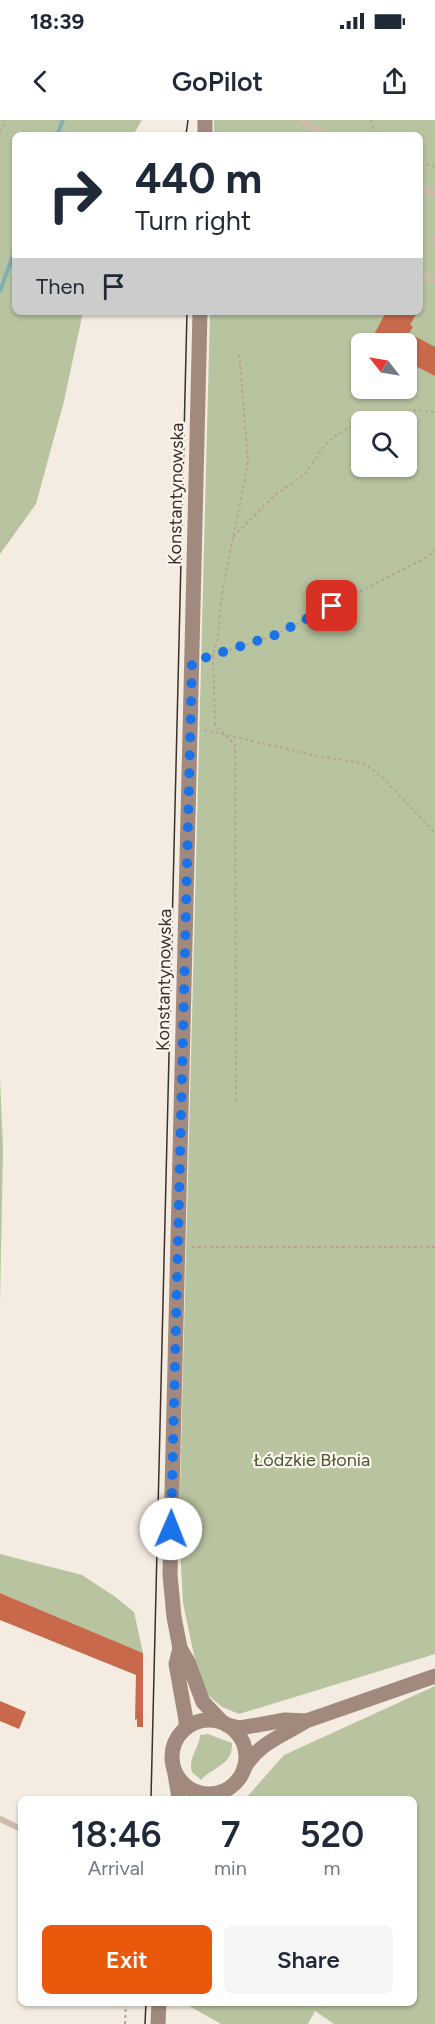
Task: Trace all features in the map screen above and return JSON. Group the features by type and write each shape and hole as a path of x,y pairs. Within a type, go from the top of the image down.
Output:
{"main road":[{"name":"Konstantynowska","path":"200,315 170,1575 180,1648 188,1662 203,1702 224,1724"},
{"name":"Konstantynowska","path":"180,1648 176,1664 186,1728"},
{"path":"174,1768 189,1788 209,1796 232,1785 252,1755 267,1742 287,1733 306,1720 435,1677"},
{"path":"179,1796 173,1749 177,1738 186,1728 203,1720 240,1728 285,1720 306,1720"},
{"path":"224,1724 237,1733 243,1743 245,1760 243,1771"},
{"path":"159,2006 159,2024"}],"lane":[{"path":"301,120 323,132"},
{"path":"0,1819 18,1828"}],"path":[{"path":"0,132 6,120"},
{"path":"236,1101 235,745 215,725 213,655 218,637 222,593 248,462 239,351"},
{"path":"233,537 273,496 306,474 324,446 336,435 362,421 414,410 435,412"},
{"path":"192,662 275,635 435,551"},
{"path":"190,727 313,755 364,764 381,776 435,833"},
{"path":"177,1248 435,1247"},
{"path":"125,2024 126,2006"}],"green space":[{"path":"0,120 142,120 135,132 12,132 12,315 82,315 64,401 36,504 0,554"},
{"name":"Łódzkie Błonia","path":"214,120 435,120 435,1654 239,1714 222,1707 209,1696 199,1679 183,1603 179,1528 210,315 423,315 423,132 214,132"},
{"path":"0,1078 3,1149 0,1304"},
{"path":"0,1554 82,1575 114,1596 134,1612 143,1653 0,1593"},
{"path":"435,1686 435,2024 334,2024 315,2011 308,2024 221,2024 189,2006 417,2006 417,1796 248,1796 284,1755"},
{"path":"208,1734 232,1743 231,1750 226,1761 201,1780 192,1772 191,1762 200,1735"}],"building":[{"path":"384,315 415,315 410,325 413,327 409,333 375,333"},
{"path":"417,337 435,347 435,376 417,367"},
{"path":"0,1593 143,1653 143,1727 137,1727 137,1719 135,1720 136,1675 0,1620"},
{"path":"0,1701 26,1712 19,1729 0,1721"}],"waterway":[{"path":"58,132 63,120"},
{"path":"0,291 12,258"}],"tram line":[{"path":"186,132 188,120"},
{"path":"151,1796 187,315"},
{"path":"145,2024 146,2006"}],"route":[{"path":"171,1529 192,662 275,635 332,606"}]}
